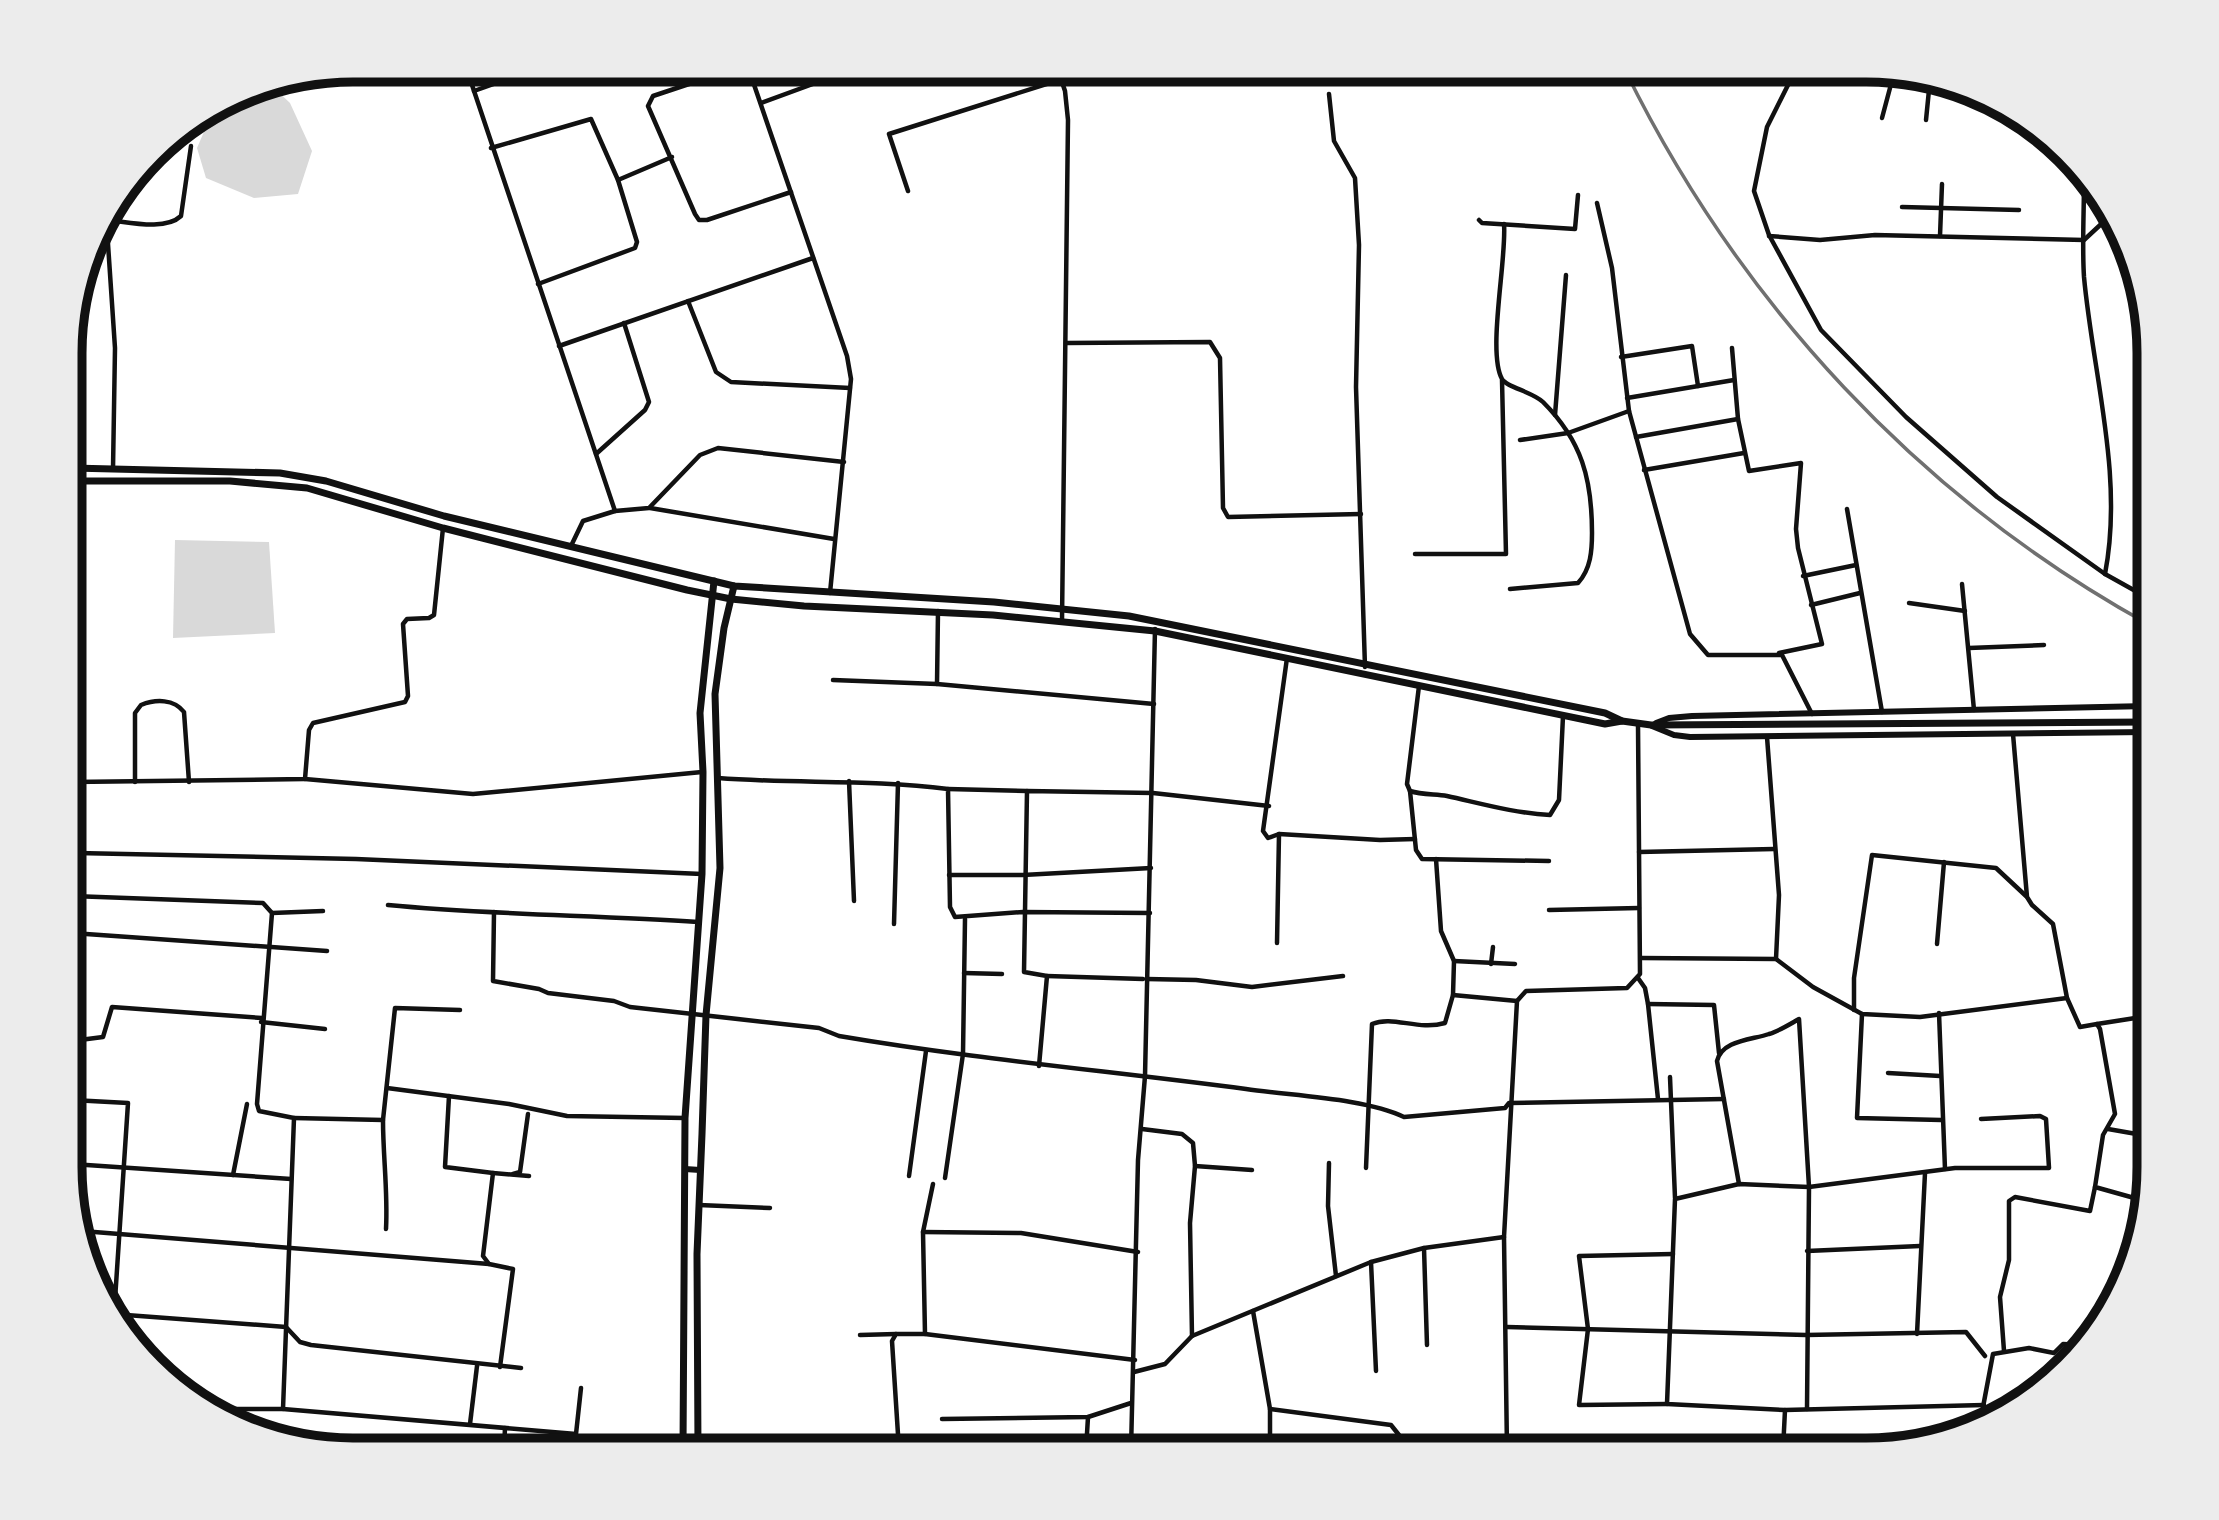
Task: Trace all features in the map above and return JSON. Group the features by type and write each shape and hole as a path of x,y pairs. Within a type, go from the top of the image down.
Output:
{"main road":[{"path":"82,468 245,470 326,481 444,516 733,586 1064,608 1156,620 1605,713 1622,721 1638,724 1674,727 2137,722"},
{"path":"82,481 230,481 307,488 443,528 731,599 804,606 938,611 1155,631 1563,716 1605,724 1622,721"},
{"path":"683,1438 685,1118 690,1013 702,874 703,772 700,713 713,581"},
{"path":"698,1438 699,1205 706,1014 720,868 715,694 723,628 733,586"},
{"path":"709,624 723,628"}],"street":[{"path":"471,82 615,511"},
{"path":"474,91 499,82"},
{"path":"697,82 650,99 648,106 699,220 791,192"},
{"path":"754,82 846,356 850,388 830,593"},
{"path":"761,103 818,82"},
{"path":"908,191 889,134 1059,82"},
{"path":"1062,82 1068,120 1062,621"},
{"path":"1790,82 1768,127 1754,191 1769,235 1821,330 1906,417 1997,497 2105,574 2137,592"},
{"path":"1882,118 1891,84"},
{"path":"1926,120 1929,89"},
{"path":"1329,94 1334,141 1355,178 1359,246 1356,387 1364,674"},
{"path":"491,148 592,119 618,180 638,242 635,248 538,284"},
{"path":"118,219 168,224 181,216 191,146"},
{"path":"618,180 672,158"},
{"path":"1940,236 1942,184"},
{"path":"2084,192 2084,276 2109,468 2109,551 2105,574"},
{"path":"1479,220 1482,223 1574,229 1578,195"},
{"path":"1597,203 1612,268 1620,358 1629,411 1672,579 1690,634 1698,647 1708,655 1718,656 1778,653 1822,644 1803,576 1796,529 1801,463 1749,471 1738,419 1732,348"},
{"path":"1902,206 2019,210"},
{"path":"1769,235 1820,240 1875,235 2084,240 2103,223"},
{"path":"1415,554 1506,554 1502,379 1497,339 1504,224"},
{"path":"109,236 115,348 113,469"},
{"path":"559,346 813,258"},
{"path":"1555,415 1566,275"},
{"path":"688,301 716,372 723,379 731,382 850,388"},
{"path":"596,454 645,410 649,402 624,324"},
{"path":"1066,343 1210,342 1220,358 1223,508 1228,517 1360,514"},
{"path":"1620,358 1692,346 1698,386"},
{"path":"1502,379 1535,395 1555,415 1568,433 1588,473 1592,494 1592,544 1585,574 1578,583 1510,589"},
{"path":"1627,398 1734,380"},
{"path":"1520,440 1568,433 1629,411"},
{"path":"1636,438 1738,419"},
{"path":"649,508 700,455 718,448 844,462"},
{"path":"1644,470 1744,453"},
{"path":"570,548 583,521 615,511 649,508 834,539"},
{"path":"1847,509 1882,712"},
{"path":"305,779 309,730 313,723 405,702 408,696 403,624 407,619 429,618 434,615 443,528"},
{"path":"1803,576 1856,565"},
{"path":"1962,584 1974,710"},
{"path":"1811,605 1860,593"},
{"path":"1909,603 1965,611"},
{"path":"937,684 938,611"},
{"path":"1131,1438 1145,1076 1145,979 1150,913 1156,620"},
{"path":"1969,648 2044,645"},
{"path":"1778,653 1786,659 1812,714"},
{"path":"1287,658 1265,836 1268,838 1279,834 1380,840 1415,839"},
{"path":"833,680 937,684 1154,704"},
{"path":"1419,686 1408,783 1416,850 1422,859 1549,861"},
{"path":"135,782 135,713 141,705 169,701 184,712 189,782"},
{"path":"1651,725 1669,718 1692,716 2137,706"},
{"path":"1410,791 1516,813 1550,815 1559,800 1563,716"},
{"path":"1507,1438 1504,1237 1509,1103 1517,1001 1526,991 1627,988 1638,978 1641,958 1638,724"},
{"path":"1651,725 1674,736 1690,737 2137,732"},
{"path":"2013,734 2027,897"},
{"path":"1767,737 1779,895 1776,960"},
{"path":"82,782 305,779 473,794 703,772"},
{"path":"718,778 779,782 898,783 948,789 1153,793 1269,806"},
{"path":"849,781 854,901"},
{"path":"894,924 898,783"},
{"path":"948,789 951,913 965,919 1023,912 1150,913"},
{"path":"1027,791 1023,875 1024,972 1047,976 1196,980 1252,987 1343,976"},
{"path":"1277,943 1279,834"},
{"path":"1639,852 1774,849"},
{"path":"82,853 356,859 702,874"},
{"path":"1854,1010 1854,978 1872,855 1996,869 2053,924 2067,998 2080,1027 2137,1018"},
{"path":"1366,1168 1372,1024 1382,1020 1429,1028 1445,1023 1453,995 1454,961 1441,932 1436,859"},
{"path":"1937,944 1944,862"},
{"path":"949,875 1023,875 1151,868"},
{"path":"82,896 263,903 272,913 261,1020 259,1111 294,1118 383,1120"},
{"path":"388,905 470,913 579,914 699,922"},
{"path":"1549,910 1639,908"},
{"path":"272,913 323,912"},
{"path":"494,912 492,975 496,982 548,993 614,1001 630,1007 819,1028 839,1036 926,1051 1145,1076 1390,1110 1404,1117 1505,1108 1509,1103 1724,1099"},
{"path":"945,1178 963,1054 965,919"},
{"path":"82,934 327,951"},
{"path":"1491,964 1493,947"},
{"path":"1641,958 1776,960 1813,987 1862,1014 1920,1017 2067,998"},
{"path":"1454,961 1515,964"},
{"path":"964,972 1002,974"},
{"path":"1039,1066 1047,976"},
{"path":"1638,978 1645,988 1648,1004 1658,1099"},
{"path":"1453,995 1517,1001"},
{"path":"1648,1004 1714,1005 1719,1053 1717,1061 1739,1184"},
{"path":"82,1040 103,1037 106,1011 117,1007 261,1020 325,1029"},
{"path":"386,1229 388,1200 383,1173 383,1120 395,1007 460,1010"},
{"path":"1940,1013 1941,1120 1945,1170"},
{"path":"1862,1014 1857,1118 1941,1120"},
{"path":"1719,1053 1727,1047 1771,1034 1799,1018 1809,1187 1807,1409"},
{"path":"2004,1351 2000,1297 2009,1260 2009,1201 2015,1197 2090,1211 2103,1135 2114,1118 2114,1097 2097,1024"},
{"path":"909,1177 926,1051"},
{"path":"1888,1073 1940,1076"},
{"path":"1667,1404 1675,1199 1670,1077"},
{"path":"387,1088 509,1104 567,1116 685,1118"},
{"path":"449,1096 445,1167 529,1176"},
{"path":"82,1101 128,1103 116,1296"},
{"path":"233,1175 247,1104"},
{"path":"513,1174 520,1172 528,1114"},
{"path":"1675,1199 1739,1184 1809,1187 1945,1170 2049,1168 2046,1119 2040,1116 1981,1119"},
{"path":"283,1409 294,1118"},
{"path":"1142,1129 1188,1137 1193,1143 1195,1166 1190,1223 1192,1336"},
{"path":"2108,1129 2137,1134"},
{"path":"1329,1163 1328,1206 1336,1276"},
{"path":"82,1165 291,1180"},
{"path":"1195,1166 1252,1170"},
{"path":"685,1169 700,1170"},
{"path":"489,1264 483,1256 493,1173"},
{"path":"1917,1334 1925,1173"},
{"path":"925,1334 923,1232 933,1184"},
{"path":"2095,1187 2134,1198"},
{"path":"699,1205 770,1208"},
{"path":"90,1232 510,1267 514,1274 500,1367"},
{"path":"923,1232 1021,1233 1138,1252"},
{"path":"1134,1372 1166,1364 1192,1336 1371,1262 1423,1248 1504,1237"},
{"path":"1807,1251 1920,1246"},
{"path":"1423,1248 1427,1345"},
{"path":"1673,1254 1579,1256 1588,1329 1578,1405 1667,1404 1785,1410 1984,1405"},
{"path":"1371,1262 1376,1371"},
{"path":"1253,1311 1270,1409 1269,1438"},
{"path":"127,1316 286,1326 300,1342 311,1345 521,1368"},
{"path":"1507,1327 1806,1335 1966,1332 1985,1356"},
{"path":"896,1334 892,1341 898,1438"},
{"path":"860,1335 925,1334 1135,1360"},
{"path":"1983,1411 1992,1357 1996,1352 2038,1348 2054,1353 2063,1344 2070,1344"},
{"path":"470,1424 477,1365"},
{"path":"231,1409 283,1409 576,1434 581,1388"},
{"path":"942,1419 1088,1417 1131,1403"},
{"path":"1270,1409 1391,1425 1399,1438"},
{"path":"1784,1438 1785,1410"},
{"path":"1087,1438 1088,1417"},
{"path":"505,1428 505,1438"}],"shaded area":[{"path":"279,92 290,103 312,151 298,194 254,198 206,178 197,148 207,126 233,110"},
{"path":"175,540 269,542 275,633 173,638"}],"railway":[{"path":"1631,82 1671,156 1723,238 1781,315 1844,387 1913,455 1986,517 2065,574 2137,617"}]}
